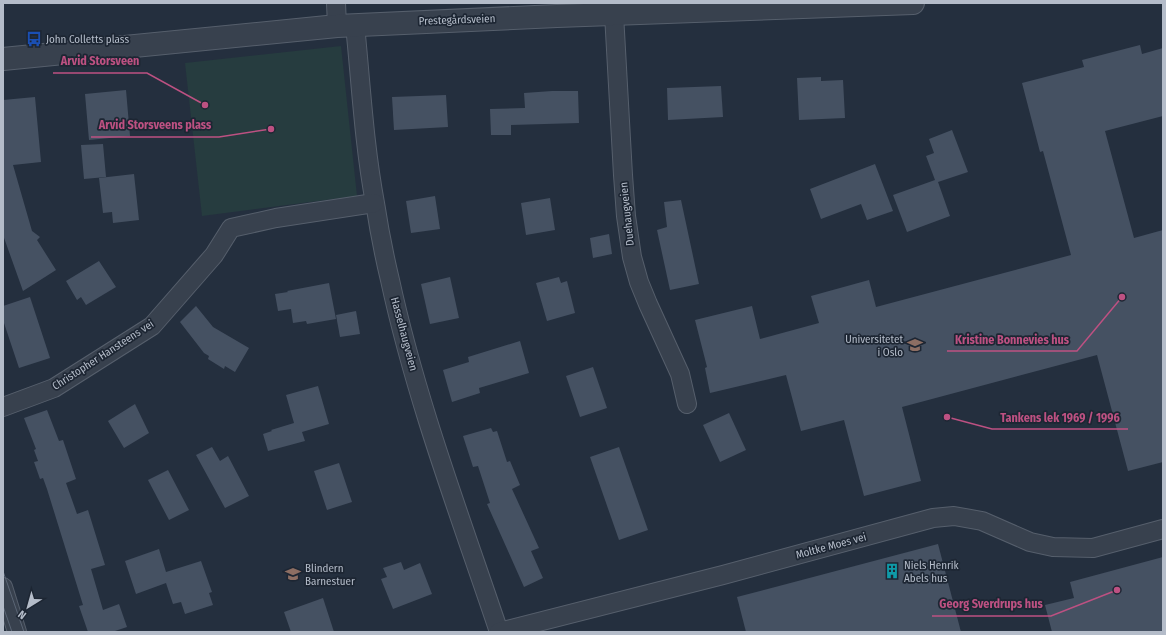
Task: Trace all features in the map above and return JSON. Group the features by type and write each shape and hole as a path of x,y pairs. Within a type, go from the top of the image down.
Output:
{"street":[{"name":"Hasselhaugveien","path":"336,3 346,25 368,155 374,203 390,281 407,349 426,417 499,632"},
{"name":"Prestegårdsveien","path":"3,59 346,25 913,3"},
{"name":"Duehaugveien","path":"614,14 626,216 632,257 639,282 648,304 680,374 687,404"},
{"name":"Christopher Hansteens vei","path":"3,407 54,388 152,326 214,255 232,228 276,218 374,203"},
{"name":"Moltke Moes vei","path":"499,632 717,576 933,518 954,516 982,522 1030,542 1054,547 1093,548 1163,529"},
{"path":"3,587 17,632"}],"green space":[{"path":"341,46 357,196 202,216 185,63"}],"building":[{"path":"1140,45 1142,54 1163,48 1163,116 1105,131 1134,238 1163,230 1163,462 1128,471 1097,355 902,407 921,481 864,496 844,420 801,431 786,375 710,393 705,368 707,367 695,320 752,306 760,339 819,323 811,296 869,280 876,307 1071,255 1043,151 1040,152 1022,83 1084,67 1082,60"},
{"path":"821,77 821,81 843,80 845,118 799,120 797,78"},
{"path":"721,86 723,117 668,120 667,88"},
{"path":"126,90 130,136 89,140 85,94"},
{"path":"578,91 579,123 511,125 511,135 491,135 490,109 525,108 524,93"},
{"path":"446,95 448,127 394,130 392,97"},
{"path":"35,97 41,162 13,165 32,231 40,237 37,240 56,270 23,291 3,235 3,100"},
{"path":"952,130 968,172 938,182 950,216 907,232 893,195 935,180 926,156 934,153 929,139"},
{"path":"103,144 106,177 84,179 81,145"},
{"path":"875,164 893,211 867,220 861,204 821,219 810,189"},
{"path":"134,174 139,220 113,223 112,212 103,213 99,178"},
{"path":"435,196 440,229 411,233 406,201"},
{"path":"550,198 555,230 526,235 521,203"},
{"path":"681,200 699,284 670,290 657,230 667,227 664,202"},
{"path":"609,234 612,254 593,258 590,238"},
{"path":"99,261 116,287 86,305 81,297 77,300 66,281"},
{"path":"450,277 459,318 430,324 421,284"},
{"path":"559,277 561,283 567,281 575,313 547,321 536,283"},
{"path":"329,283 336,319 307,324 306,321 293,323 291,309 278,311 275,294"},
{"path":"30,297 50,358 19,368 3,320 3,306"},
{"path":"196,306 213,327 249,348 235,372 225,366 224,369 208,359 209,356 204,353 180,322"},
{"path":"356,311 360,334 340,337 336,315"},
{"path":"520,341 529,373 479,388 480,393 452,402 443,370 469,362 468,357"},
{"path":"593,367 607,408 580,417 566,376"},
{"path":"318,386 329,424 302,432 305,441 268,451 263,434 294,423 286,395"},
{"path":"135,404 149,433 124,448 108,421"},
{"path":"47,410 59,441 63,440 76,479 66,483 77,514 88,510 105,565 91,569 103,610 119,604 127,627 112,632 88,632 79,606 83,605 47,489 43,478 40,479 34,462 38,461 34,450 36,449 24,418"},
{"path":"729,413 746,450 720,462 703,425"},
{"path":"491,428 493,432 497,431 507,462 510,461 520,485 512,489 539,548 531,551 543,578 524,587 487,504 490,503 478,466 473,467 463,436"},
{"path":"212,447 220,461 228,456 249,496 225,508 196,455"},
{"path":"619,447 648,530 619,540 590,457"},
{"path":"339,463 352,502 327,510 314,471"},
{"path":"168,470 189,510 169,520 148,480"},
{"name":"Niels Henrik Abels hus","path":"938,544 961,632 746,632 737,597"},
{"path":"159,549 166,572 201,561 212,592 209,593 213,605 185,614 181,602 173,604 166,583 136,594 125,561"},
{"path":"1163,557 1163,632 1052,632 1045,605 1074,598 1070,582"},
{"path":"401,562 404,570 420,563 432,594 393,609 381,579 387,577 383,568"},
{"path":"323,598 334,632 291,632 284,612"}],"tram line":[{"path":"3,571 24,632"},
{"path":"3,606 12,632"}],"place":[{"name":"John Colletts plass","path":"34,39"},
{"name":"Arvid Storsveen","path":"205,105"},
{"name":"Arvid Storsveens plass","path":"271,129"},
{"name":"Kristine Bonnevies hus","path":"1122,297"},
{"name":"Universitetet i Oslo","path":"915,345"},
{"name":"Tankens lek 1969 / 1996","path":"947,417"},
{"name":"Niels Henrik Abels hus","path":"892,571"},
{"name":"Blindern Barnestuer","path":"293,574"},
{"name":"Georg Sverdrups hus","path":"1117,590"}]}
